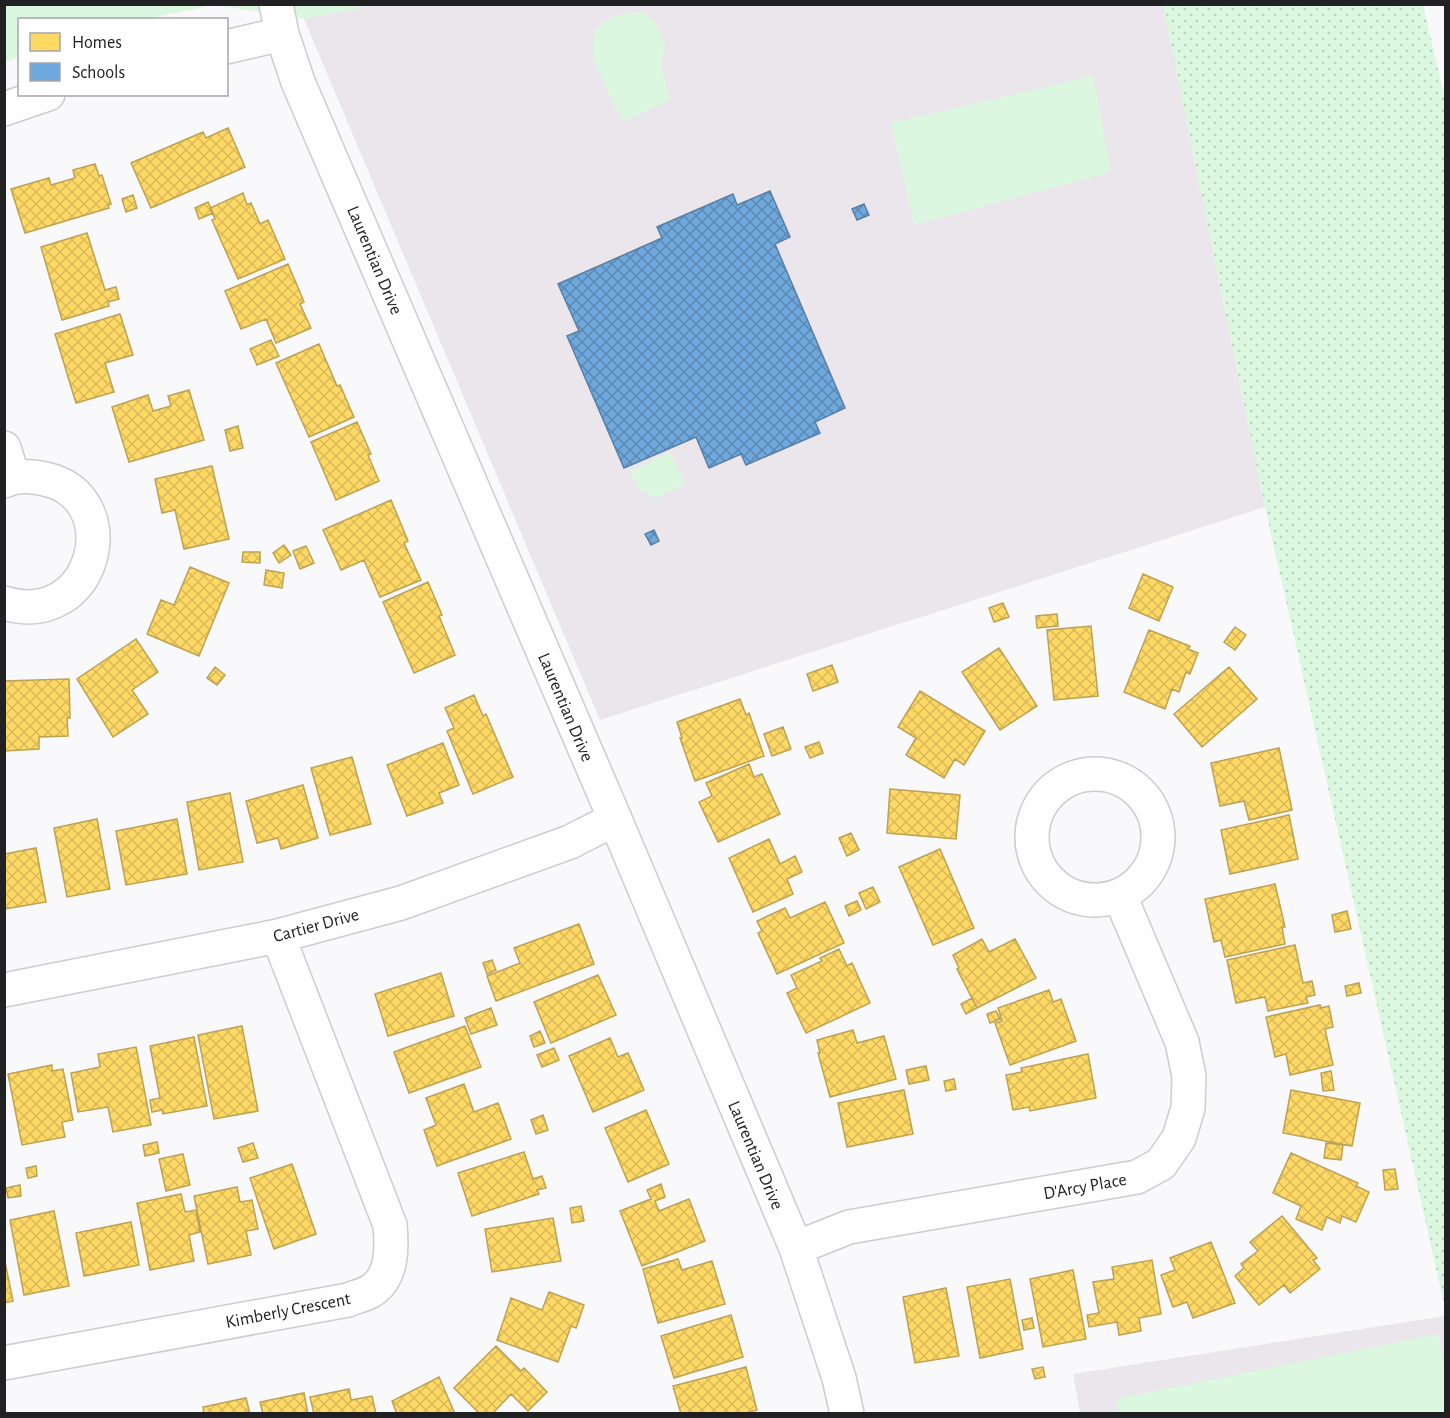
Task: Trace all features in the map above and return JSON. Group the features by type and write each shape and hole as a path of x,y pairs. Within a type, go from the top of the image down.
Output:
{"street":[{"path":"228,46 279,19"},
{"name":"Laurentian Drive","path":"279,19 298,82 615,819 796,1248 839,1378 847,1413"},
{"path":"4,109 42,96"},
{"path":"4,603 16,607 39,607 64,597 87,572 93,550 92,526 83,505 72,493 53,481 7,469"},
{"name":"Cartier Drive","path":"4,990 278,936 401,903 570,842 615,819"},
{"name":"D'Arcy Place","path":"796,1248 849,1227 1137,1177 1161,1164 1179,1138 1188,1108 1189,1076 1182,1042 1120,896"},
{"name":"Kimberly Crescent","path":"4,1363 348,1300 372,1290 387,1273 392,1245 390,1225 278,936"}],"shaded area":[{"path":"374,4 1163,5 1265,507 600,720 304,19"},
{"path":"1445,1316 1445,1413 1080,1413 1073,1374"}],"green space":[{"path":"5,5 214,5 152,18 18,18 18,57 5,62"},
{"path":"214,5 374,5 304,19"},
{"path":"1163,5 1423,5 1445,99 1445,1308 1265,507"},
{"path":"642,12 655,22 665,44 661,65 670,100 622,122 593,57 595,29 613,16"},
{"path":"1093,76 1111,172 914,225 891,123"},
{"path":"670,452 685,484 655,498 639,489 630,472"},
{"path":"1438,1334 1445,1370 1445,1413 1119,1413 1116,1399"}],"building: Homes":[{"path":"228,128 245,167 151,208 131,163 203,132 206,138"},
{"path":"95,164 99,176 102,175 111,204 108,205 109,208 25,233 11,189 49,178 51,185 75,178 73,170"},
{"path":"243,193 247,205 251,203 260,224 268,220 285,259 238,279 212,220 215,219 210,208"},
{"path":"133,195 137,208 126,212 122,199"},
{"path":"208,202 213,213 199,219 195,208"},
{"path":"87,233 105,290 116,287 119,299 108,302 109,306 62,320 41,247"},
{"path":"288,264 304,302 300,304 311,328 276,343 266,319 241,329 225,291"},
{"path":"120,314 133,355 105,363 114,392 76,403 55,334"},
{"path":"271,340 279,356 257,365 250,349"},
{"path":"319,344 337,386 340,385 354,417 309,437 276,363"},
{"path":"189,390 204,440 129,462 112,407 148,395 153,411 171,406 168,396"},
{"path":"357,422 371,454 368,455 379,481 336,500 311,442"},
{"path":"238,426 243,448 230,451 225,430"},
{"path":"212,466 229,539 184,549 175,510 162,513 155,479"},
{"path":"391,500 408,541 404,543 421,580 380,597 364,560 341,570 323,530"},
{"path":"284,545 291,555 279,563 273,553"},
{"path":"306,546 314,563 300,569 293,551"},
{"path":"243,552 260,552 260,563 242,562"},
{"path":"190,567 229,583 199,656 147,634 161,600 174,605"},
{"path":"266,570 284,573 282,588 264,585"},
{"path":"1143,574 1173,587 1159,621 1129,608"},
{"path":"428,582 455,655 414,673 383,602"},
{"path":"1003,603 1009,617 994,622 989,608"},
{"path":"1057,614 1058,626 1037,628 1036,616"},
{"path":"1091,626 1098,696 1054,700 1047,630"},
{"path":"1235,627 1246,635 1235,650 1224,642"},
{"path":"1149,630 1190,646 1188,649 1198,653 1190,674 1186,672 1179,692 1172,689 1165,709 1124,692"},
{"path":"136,639 158,672 132,690 148,714 113,737 77,679"},
{"path":"999,648 1037,706 1000,730 962,672"},
{"path":"832,665 838,682 813,691 807,674"},
{"path":"215,667 225,675 217,685 207,678"},
{"path":"1229,667 1257,699 1202,747 1174,714"},
{"path":"69,679 68,736 39,737 39,749 4,751 4,681"},
{"path":"920,691 985,731 964,765 955,759 944,778 906,755 916,738 898,727"},
{"path":"474,695 483,716 486,714 513,777 473,794 447,731 454,728 445,708"},
{"path":"740,699 746,715 749,713 764,756 695,781 677,722"},
{"path":"783,727 791,749 772,756 764,734"},
{"path":"819,742 823,753 810,758 805,747"},
{"path":"443,743 459,785 439,793 443,803 407,816 387,765"},
{"path":"1279,748 1292,810 1249,820 1244,801 1220,806 1211,763"},
{"path":"352,757 371,824 330,835 311,768"},
{"path":"749,764 754,777 762,774 780,814 718,842 699,802 712,796 706,783"},
{"path":"303,785 318,838 281,849 278,838 257,843 246,801"},
{"path":"890,789 960,795 956,839 887,833"},
{"path":"230,793 243,862 199,870 187,802"},
{"path":"1289,815 1298,859 1230,874 1221,830"},
{"path":"97,819 110,889 67,897 54,828"},
{"path":"177,819 187,874 126,885 116,831"},
{"path":"851,833 859,850 847,856 839,838"},
{"path":"769,839 780,864 795,856 802,872 787,879 793,894 753,912 729,858"},
{"path":"36,848 46,902 4,909 4,854"},
{"path":"940,849 974,928 933,945 899,867"},
{"path":"1275,884 1285,927 1282,927 1285,944 1225,957 1221,940 1214,942 1205,899"},
{"path":"873,887 880,902 866,909 859,893"},
{"path":"857,901 861,910 849,916 845,906"},
{"path":"825,902 844,943 777,974 758,933 762,931 757,921 785,908 790,918"},
{"path":"1347,911 1351,929 1335,932 1332,915"},
{"path":"579,924 594,964 496,1001 487,976 520,963 514,948"},
{"path":"982,939 989,952 1015,939 1036,978 977,1008 957,969 959,968 953,955"},
{"path":"1295,945 1303,983 1312,981 1315,995 1306,997 1308,1003 1268,1011 1265,997 1236,1003 1227,960"},
{"path":"839,949 847,966 852,963 870,1003 806,1033 787,993 797,988 791,975 822,961 820,958"},
{"path":"492,960 496,970 487,974 483,963"},
{"path":"441,973 454,1016 388,1036 375,994"},
{"path":"598,975 616,1015 551,1043 534,1002"},
{"path":"1359,983 1361,993 1347,996 1345,986"},
{"path":"1049,990 1053,1002 1061,999 1076,1041 1010,1065 995,1023 1002,1021 998,1008"},
{"path":"972,998 977,1008 966,1014 961,1004"},
{"path":"1320,1005 1321,1008 1329,1006 1333,1027 1325,1029 1333,1065 1290,1075 1286,1054 1275,1057 1266,1017"},
{"path":"491,1008 497,1025 471,1034 465,1018"},
{"path":"996,1011 1000,1019 990,1023 987,1014"},
{"path":"242,1026 258,1111 214,1119 198,1035"},
{"path":"465,1026 481,1067 409,1093 394,1052"},
{"path":"853,1030 857,1043 884,1036 896,1079 830,1097 818,1053 820,1053 817,1040"},
{"path":"540,1031 545,1043 534,1047 530,1036"},
{"path":"194,1037 207,1106 163,1114 162,1110 152,1112 150,1100 160,1098 150,1046"},
{"path":"610,1038 618,1057 628,1053 644,1090 593,1112 569,1056"},
{"path":"136,1047 151,1125 113,1132 108,1107 78,1112 71,1073 100,1067 98,1054"},
{"path":"554,1048 559,1060 542,1067 537,1055"},
{"path":"1088,1054 1096,1098 1030,1111 1029,1107 1013,1110 1006,1075 1022,1072 1021,1068"},
{"path":"52,1065 52,1071 63,1069 73,1120 62,1122 65,1137 22,1145 8,1074"},
{"path":"926,1066 929,1080 909,1084 906,1070"},
{"path":"1331,1071 1334,1090 1323,1091 1321,1073"},
{"path":"954,1079 956,1089 946,1091 944,1081"},
{"path":"464,1084 474,1112 498,1103 511,1139 437,1166 424,1130 436,1125 426,1098"},
{"path":"904,1090 913,1134 847,1147 838,1103"},
{"path":"1291,1090 1360,1103 1352,1146 1283,1133"},
{"path":"646,1110 669,1164 628,1182 605,1128"},
{"path":"543,1115 548,1130 536,1134 531,1120"},
{"path":"157,1142 159,1153 145,1156 143,1145"},
{"path":"253,1143 258,1158 243,1162 238,1148"},
{"path":"1326,1143 1343,1145 1341,1160 1324,1158"},
{"path":"524,1152 533,1179 542,1176 546,1188 537,1190 539,1194 472,1216 458,1173"},
{"path":"1291,1153 1358,1183 1356,1186 1369,1192 1356,1222 1342,1216 1340,1223 1327,1217 1322,1230 1296,1219 1301,1206 1273,1193"},
{"path":"183,1154 190,1185 166,1191 159,1159"},
{"path":"292,1164 316,1234 274,1249 250,1178"},
{"path":"36,1166 37,1176 28,1178 26,1168"},
{"path":"1395,1169 1398,1189 1385,1190 1383,1170"},
{"path":"661,1184 665,1197 655,1201 659,1211 689,1199 705,1241 642,1266 620,1211 651,1199 647,1190"},
{"path":"20,1185 21,1196 8,1198 6,1188"},
{"path":"237,1187 240,1202 252,1200 258,1229 246,1231 251,1255 208,1264 194,1196"},
{"path":"181,1194 185,1212 196,1210 200,1232 189,1235 194,1261 150,1270 137,1203"},
{"path":"581,1206 584,1221 572,1223 570,1208"},
{"path":"54,1211 69,1286 24,1295 10,1220"},
{"path":"1282,1216 1317,1258 1313,1260 1320,1269 1290,1293 1284,1285 1259,1305 1235,1276 1244,1268 1241,1264 1258,1251 1250,1242"},
{"path":"553,1218 561,1261 492,1272 485,1229"},
{"path":"131,1222 139,1265 84,1276 76,1233"},
{"path":"1211,1242 1235,1303 1193,1318 1187,1302 1173,1307 1161,1275 1175,1270 1170,1258"},
{"path":"4,1257 13,1301 4,1303"},
{"path":"678,1259 682,1270 712,1261 725,1304 658,1323 643,1269"},
{"path":"1152,1260 1161,1314 1139,1318 1141,1331 1119,1335 1117,1322 1089,1327 1087,1315 1099,1313 1093,1282 1114,1279 1112,1267"},
{"path":"1073,1270 1086,1339 1043,1347 1030,1279"},
{"path":"1010,1279 1023,1349 980,1358 967,1287"},
{"path":"946,1288 959,1356 915,1363 903,1297"},
{"path":"549,1292 584,1305 576,1328 571,1326 558,1362 497,1340 511,1298 542,1310"},
{"path":"731,1315 743,1357 674,1378 661,1336"},
{"path":"1032,1318 1034,1328 1024,1330 1022,1320"},
{"path":"496,1346 521,1371 524,1368 547,1392 528,1411 511,1394 492,1414 480,1414 454,1388"},
{"path":"746,1367 757,1410 744,1414 681,1414 673,1386"},
{"path":"1043,1367 1045,1377 1035,1379 1032,1369"},
{"path":"439,1377 455,1414 397,1414 392,1401"},
{"path":"349,1389 351,1400 372,1396 376,1414 314,1414 310,1397"},
{"path":"304,1393 308,1414 263,1414 260,1402"},
{"path":"246,1398 250,1414 204,1414 203,1407"}],"building: Schools":[{"path":"770,191 790,237 775,244 845,408 815,422 820,433 746,465 741,454 709,468 696,437 624,468 567,336 579,331 558,284 662,238 657,227 733,194 737,205"},
{"path":"864,204 869,215 857,220 852,209"},
{"path":"654,530 659,541 651,545 645,534"}]}
